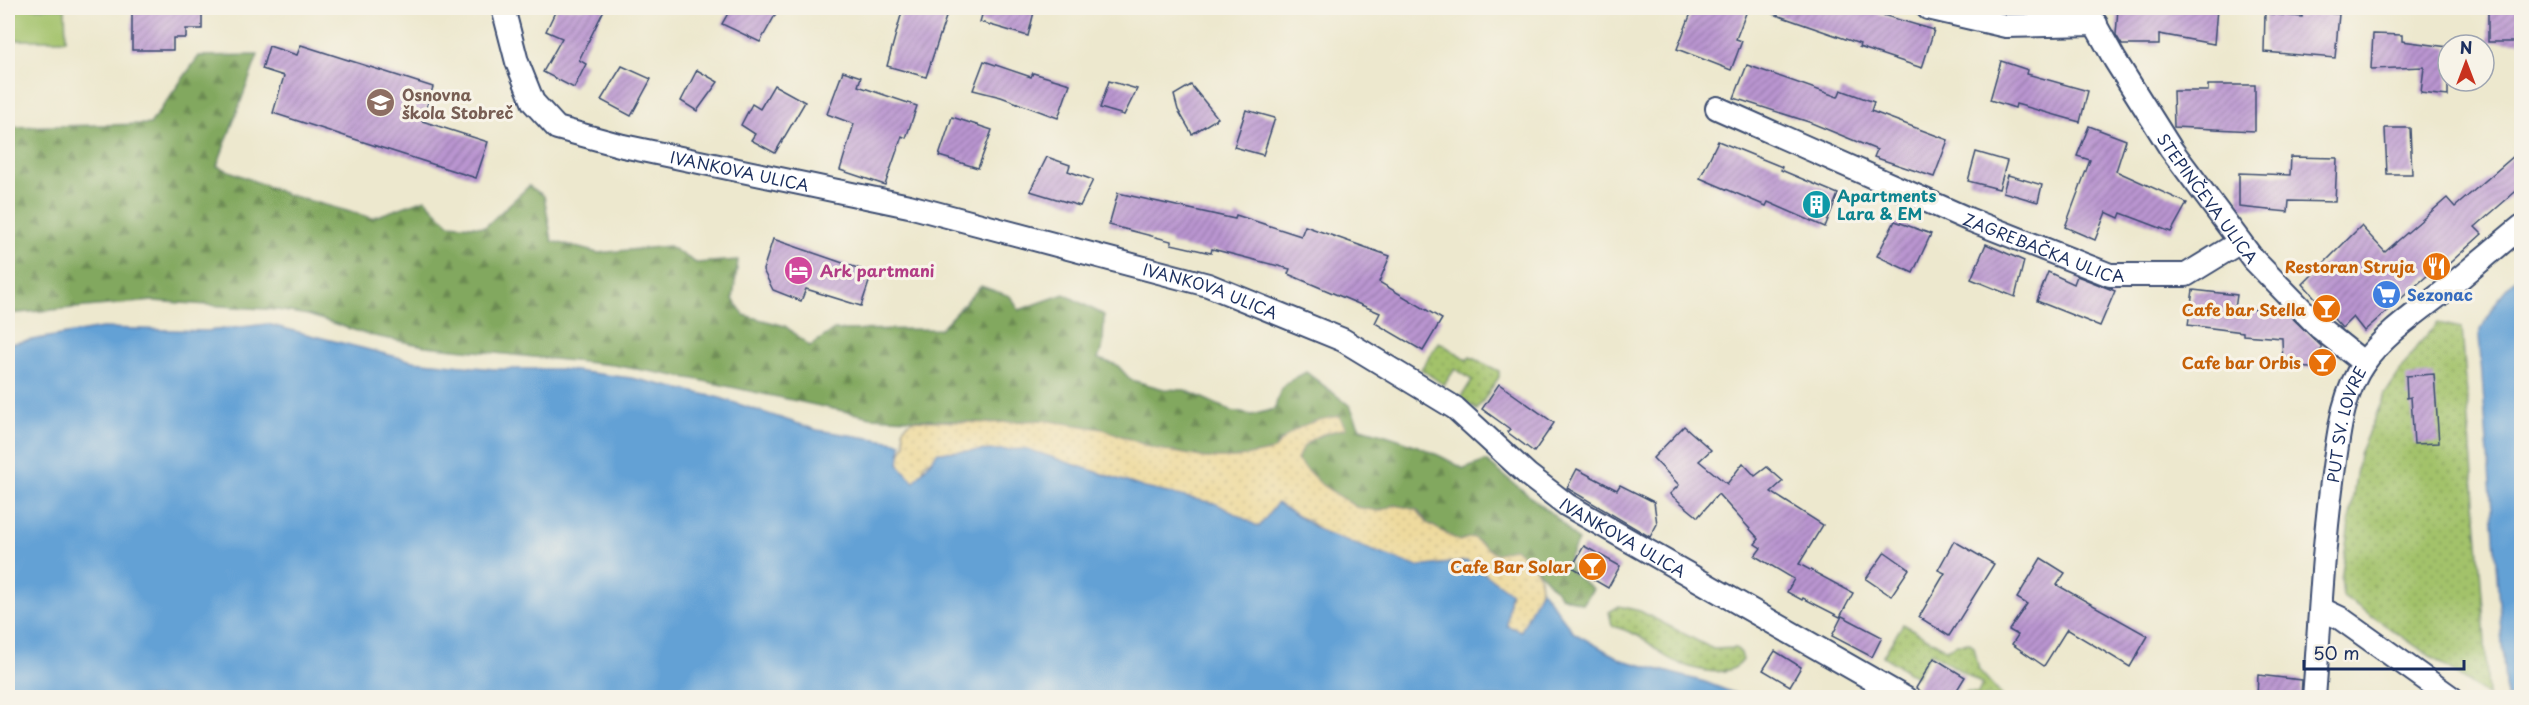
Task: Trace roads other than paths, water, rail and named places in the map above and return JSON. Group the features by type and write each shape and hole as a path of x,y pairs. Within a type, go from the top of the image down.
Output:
{"street":[{"name":"IVANKOVA ULICA","path":"503,8 517,62 533,102 557,128 623,146 909,206 1208,285 1343,340 1455,408 1528,475 1567,505 1905,698"},
{"path":"1928,8 2006,26 2091,16"},
{"name":"STEPINČEVA ULICA","path":"2091,16 2171,149 2253,259 2320,328 2364,363"},
{"name":"ZAGREBAČKA ULICA","path":"1717,108 1968,219 2110,275 2186,275 2240,242"},
{"name":"PUT SV. LOVRE","path":"2314,698 2324,554 2341,421 2350,391 2364,363 2393,332 2522,226"},
{"path":"2321,609 2340,618 2452,698"}],"water":[{"path":"2521,274 2522,697 2506,698 2479,335 2496,302"},
{"path":"267,324 413,361 494,369 559,369 631,378 720,398 817,430 901,443 899,465 914,482 938,452 1027,449 1145,488 1217,504 1259,527 1277,503 1324,533 1418,567 1467,561 1510,592 1507,626 1521,631 1541,589 1574,633 1622,660 1705,682 1744,697 8,697 8,344 102,328 207,331"}],"place":[{"name":"Osnovna škola Stobreč","path":"381,103"},
{"name":"Apartments Lara & EM","path":"1816,204"},
{"name":"Restoran Struja","path":"2436,266"},
{"name":"Ark partmani","path":"799,270"},
{"name":"Sezonac","path":"2386,294"},
{"name":"Cafe bar Stella","path":"2327,309"},
{"name":"Cafe bar Orbis","path":"2322,362"},
{"name":"Cafe Bar Solar","path":"1593,566"}]}
